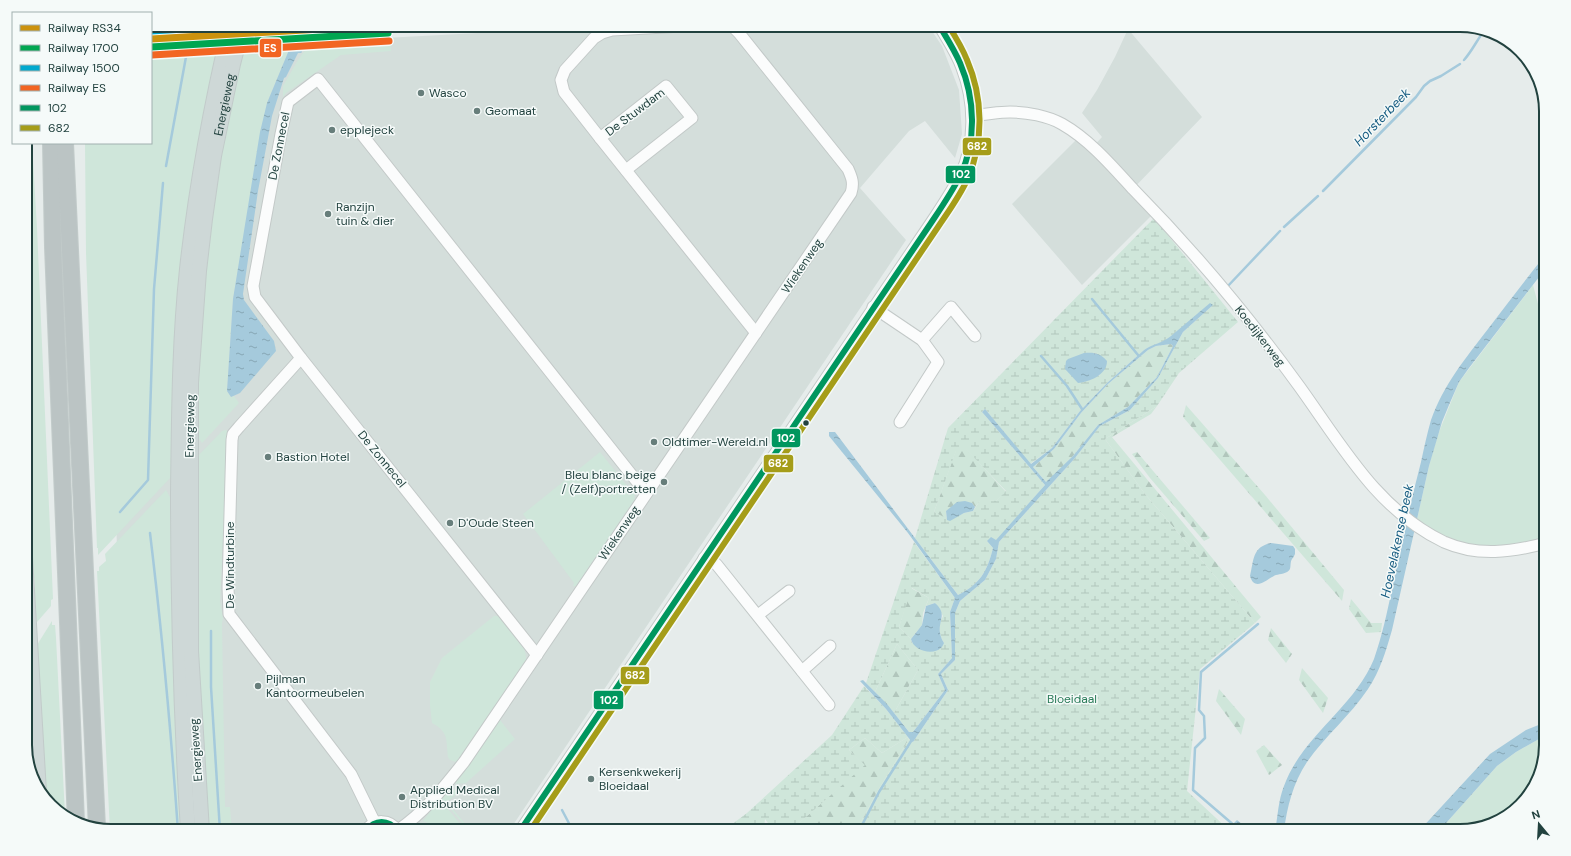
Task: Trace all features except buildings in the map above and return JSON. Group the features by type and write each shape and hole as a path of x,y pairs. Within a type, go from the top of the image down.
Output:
{"highway":[{"path":"40,144 42,185 54,270"},
{"path":"51,144 54,270 76,816"},
{"path":"66,144 97,822"},
{"path":"71,252 76,144"}],"main road":[{"name":"Energieweg","path":"202,824 191,651 191,383 199,271 227,65 229,32"},
{"name":"Energieweg","path":"188,824 180,681 178,601 178,455 180,385 187,270 198,187 227,65 240,32"},
{"path":"32,652 39,778"}],"street":[{"name":"De Stuwdam","path":"605,32 594,38 565,70 561,80 564,92 756,333"},
{"name":"Wiekenweg","path":"408,824 429,805 464,762 851,193 853,185 852,177 843,163 738,32"},
{"path":"525,824 943,204 960,175 971,138 971,102 968,84 962,67 943,32"},
{"name":"De Zonnecel","path":"538,655 301,358 255,297 253,286 288,102 318,79 646,493"},
{"name":"De Stuwdam","path":"600,138 666,86 692,118 626,170"},
{"name":"Koedijkerweg","path":"972,115 1011,112 1028,113 1062,124 1090,144 1160,216 1214,278 1299,385 1372,486 1404,517 1445,542 1476,552 1504,552 1539,545"},
{"path":"922,340 951,307 976,336"},
{"path":"873,308 922,340 938,362 900,422"},
{"name":"De Windturbine","path":"301,358 233,434 231,450 228,587 229,614 351,774 375,823"},
{"path":"704,558 715,562 829,705"},
{"path":"758,615 789,591"},
{"path":"802,670 830,646"},
{"path":"375,823 385,822 390,824"}],"shaded area":[{"path":"497,32 933,32 942,46 959,90 962,134 955,158 925,121 909,131 860,188 906,240 514,824 129,824 117,548 104,144 152,144 152,53"},
{"path":"1127,32 1131,32 1202,117 1130,192 1153,214 1082,285 1012,204 1076,140 1089,151 1102,137 1082,113 1097,90"}],"green space":[{"path":"377,32 390,32 391,51 341,55 286,93 283,97 283,86 298,60 311,42"},
{"path":"300,38 300,41 292,45 289,50 267,103 233,299 227,391 231,397 234,396 239,403 202,443 197,436 196,405 204,272 219,163 240,64 246,40"},
{"path":"219,42 195,168 176,312 171,477 98,555 86,253 85,144 152,144 152,47"},
{"path":"32,144 53,599 51,600 51,606 37,622 36,615 34,617 33,613 35,584 32,563"},
{"name":"Bloeidaal","path":"1154,218 1238,322 1179,373 1157,406 1105,439 1145,494 1255,623 1200,669 1187,791 1222,824 860,824 909,739 913,742 948,690 941,674 955,660 955,613 960,601 985,580 996,559 999,542 1075,458 1100,426 1130,410 1158,378 1183,332 1213,305 1165,341 1144,350 1107,383 1080,411 1052,448 1030,464 985,409 982,412 1045,485 996,541 987,541 993,548 988,564 982,576 966,591 958,595 915,538 948,428","holes":["1084,353 1096,353 1100,375 1084,382","962,445 1006,491 996,501 981,499 973,511 964,513 950,520 934,512 956,451"]},
{"path":"1533,285 1539,308 1539,539 1509,545 1478,546 1449,538 1417,519 1437,437 1459,382"},
{"path":"1171,344 1173,346 1157,377 1128,407 1098,425 1073,456 1047,483 1033,467 1054,449 1081,413 1108,384 1148,350 1156,346"},
{"path":"1186,405 1265,495 1344,590 1342,601 1183,417"},
{"path":"1157,406 1151,414 1112,437 1261,617 1255,623 1145,494 1105,439"},
{"path":"225,430 229,433 220,601 223,619 225,807 230,807 231,824 206,824 196,670 197,457 222,431"},
{"path":"962,444 1006,492 996,501 981,500 975,507 972,503 946,511 947,520 934,512 956,450"},
{"path":"600,452 628,487 631,485 634,491 635,499 576,586 573,586 574,583 523,514"},
{"path":"1137,452 1210,538 1204,541 1150,478 1132,454"},
{"path":"166,490 171,499 184,824 110,824 97,571 99,571 99,567 106,561 105,554"},
{"path":"914,542 955,598 950,612 952,658 938,674 945,690 913,732 909,732 894,713 918,670 897,644 875,692 866,683","holes":["912,588 929,598 926,606 935,603 943,616 939,630 944,643 912,643 911,639 899,627"]},
{"path":"911,588 929,598 923,613 922,625 911,639 899,627"},
{"path":"1351,599 1371,623 1382,623 1381,632 1366,633 1349,609"},
{"path":"494,616 500,616 517,636 524,648 526,660 456,762 450,760 448,757 447,741 444,733 432,723 430,682 442,658"},
{"path":"52,621 52,625 55,625 56,638 65,809 44,786 37,645"},
{"path":"1271,628 1292,654 1286,663 1268,640"},
{"path":"897,644 918,670 894,713 875,692"},
{"path":"1302,668 1328,698 1323,713 1299,680"},
{"path":"864,686 886,709 908,737 882,753 865,738 849,750 865,765 798,824 769,824 765,819 764,824 732,824 747,813 832,735"},
{"path":"1219,689 1245,719 1241,735 1216,701"},
{"path":"500,720 515,739 466,783 453,784"},
{"path":"908,737 909,739 860,824 798,824 864,765 849,750 865,738 882,753"},
{"path":"1539,739 1535,770 1526,789 1519,797 1504,811 1485,820 1470,823 1445,824 1497,766 1516,752"},
{"path":"1264,745 1282,765 1269,775 1256,751"},
{"path":"462,789 447,802 465,824 463,824 444,801 443,803 460,824 430,824 423,821 447,790"}],"water":[{"path":"300,38 302,38 305,46 301,53 298,53 286,77 284,78 272,116 258,191 243,294 244,300 274,341 276,351 240,393 231,397 227,391 233,299 260,132 267,103 289,50 294,44 300,41"},
{"path":"1539,263 1539,277 1459,382 1442,422 1429,466 1392,630 1376,675 1361,699 1307,762 1291,795 1285,824 1276,824 1282,792 1292,768 1315,737 1354,692 1374,659 1386,616 1427,436 1436,407 1463,361"},
{"path":"1210,303 1213,305 1183,332 1158,378 1130,410 1100,426 1075,458 999,542 996,559 985,580 960,601 955,613 955,660 941,674 948,690 913,742 911,741 886,709 860,681 863,680 887,704 909,732 913,732 945,690 938,674 952,658 950,612 955,598 908,533 829,436 829,432 835,432 958,595 966,591 977,582 985,571 993,548 987,541 991,537 996,540 1045,485 982,412 985,409 1031,464 1052,448 1080,411 1107,383 1144,350 1171,336","holes":["1171,344 1173,346 1157,377 1128,407 1098,425 1073,456 1046,482 1033,467 1054,449 1081,413 1108,384 1148,350 1156,346"]},
{"path":"1084,353 1094,353 1099,355 1107,361 1106,366 1097,377 1078,383 1065,369 1066,361"},
{"path":"965,501 972,503 975,507 973,511 964,513 950,521 947,520 946,511 957,502"},
{"path":"1271,543 1293,546 1295,549 1295,554 1291,560 1290,569 1285,573 1276,575 1262,583 1255,583 1252,581 1250,576 1255,555 1260,548"},
{"path":"935,603 941,612 942,617 940,630 944,643 941,648 933,652 928,652 915,646 911,639 922,625 926,606"},
{"path":"1539,725 1539,739 1516,752 1497,766 1445,824 1425,824 1490,754 1526,730"},
{"path":"1237,820 1242,824 1233,824"}],"waterway":[{"name":"Horsterbeek","path":"1464,60 1481,35"},
{"path":"152,47 188,46 166,166"},
{"name":"Horsterbeek","path":"1323,191 1416,97 1424,86 1460,64"},
{"path":"120,512 148,480 154,289 163,183"},
{"name":"Horsterbeek","path":"1284,227 1318,196"},
{"name":"Horsterbeek","path":"1227,287 1280,231"},
{"path":"1092,299 1138,355"},
{"path":"1041,356 1067,386 1082,409"},
{"path":"150,533 166,682 177,824"},
{"path":"1233,824 1193,790 1195,748 1205,738 1204,716 1199,710 1201,672 1258,624"},
{"path":"211,631 211,687 220,824"},
{"path":"863,824 879,792 913,738"},
{"path":"562,810 569,824"}],"rail line":[{"name":"RS34","path":"152,39 270,32"},
{"name":"1700","path":"152,47 388,33"},
{"name":"ES","path":"152,55 389,41"}],"transit line":[{"name":"102","path":"525,824 931,223 960,176 969,148 972,120 971,105 965,76 953,48 943,32"},
{"name":"682","path":"535,824 950,210 965,185 977,149 980,119 979,104 967,60 952,32"},
{"name":"102","path":"373,824 382,822 390,824"}],"place":[{"name":"Wasco","path":"421,93"},
{"name":"Geomaat","path":"477,111"},
{"name":"epplejeck","path":"332,130"},
{"name":"Ranzijn tuin & dier","path":"328,214"},
{"name":"Oldtimer-Wereld.nl","path":"654,442"},
{"name":"Bastion Hotel","path":"268,457"},
{"name":"Bleu blanc beige / (Zelf)portretten","path":"664,482"},
{"name":"D'Oude Steen","path":"450,523"},
{"name":"Pijlman Kantoormeubelen","path":"258,686"},
{"name":"Kersenkwekerij Bloeidaal","path":"591,779"},
{"name":"Applied Medical Distribution BV","path":"402,797"}],"water label":[{"name":"Hoevelakense beek","path":"1397,541"}]}
